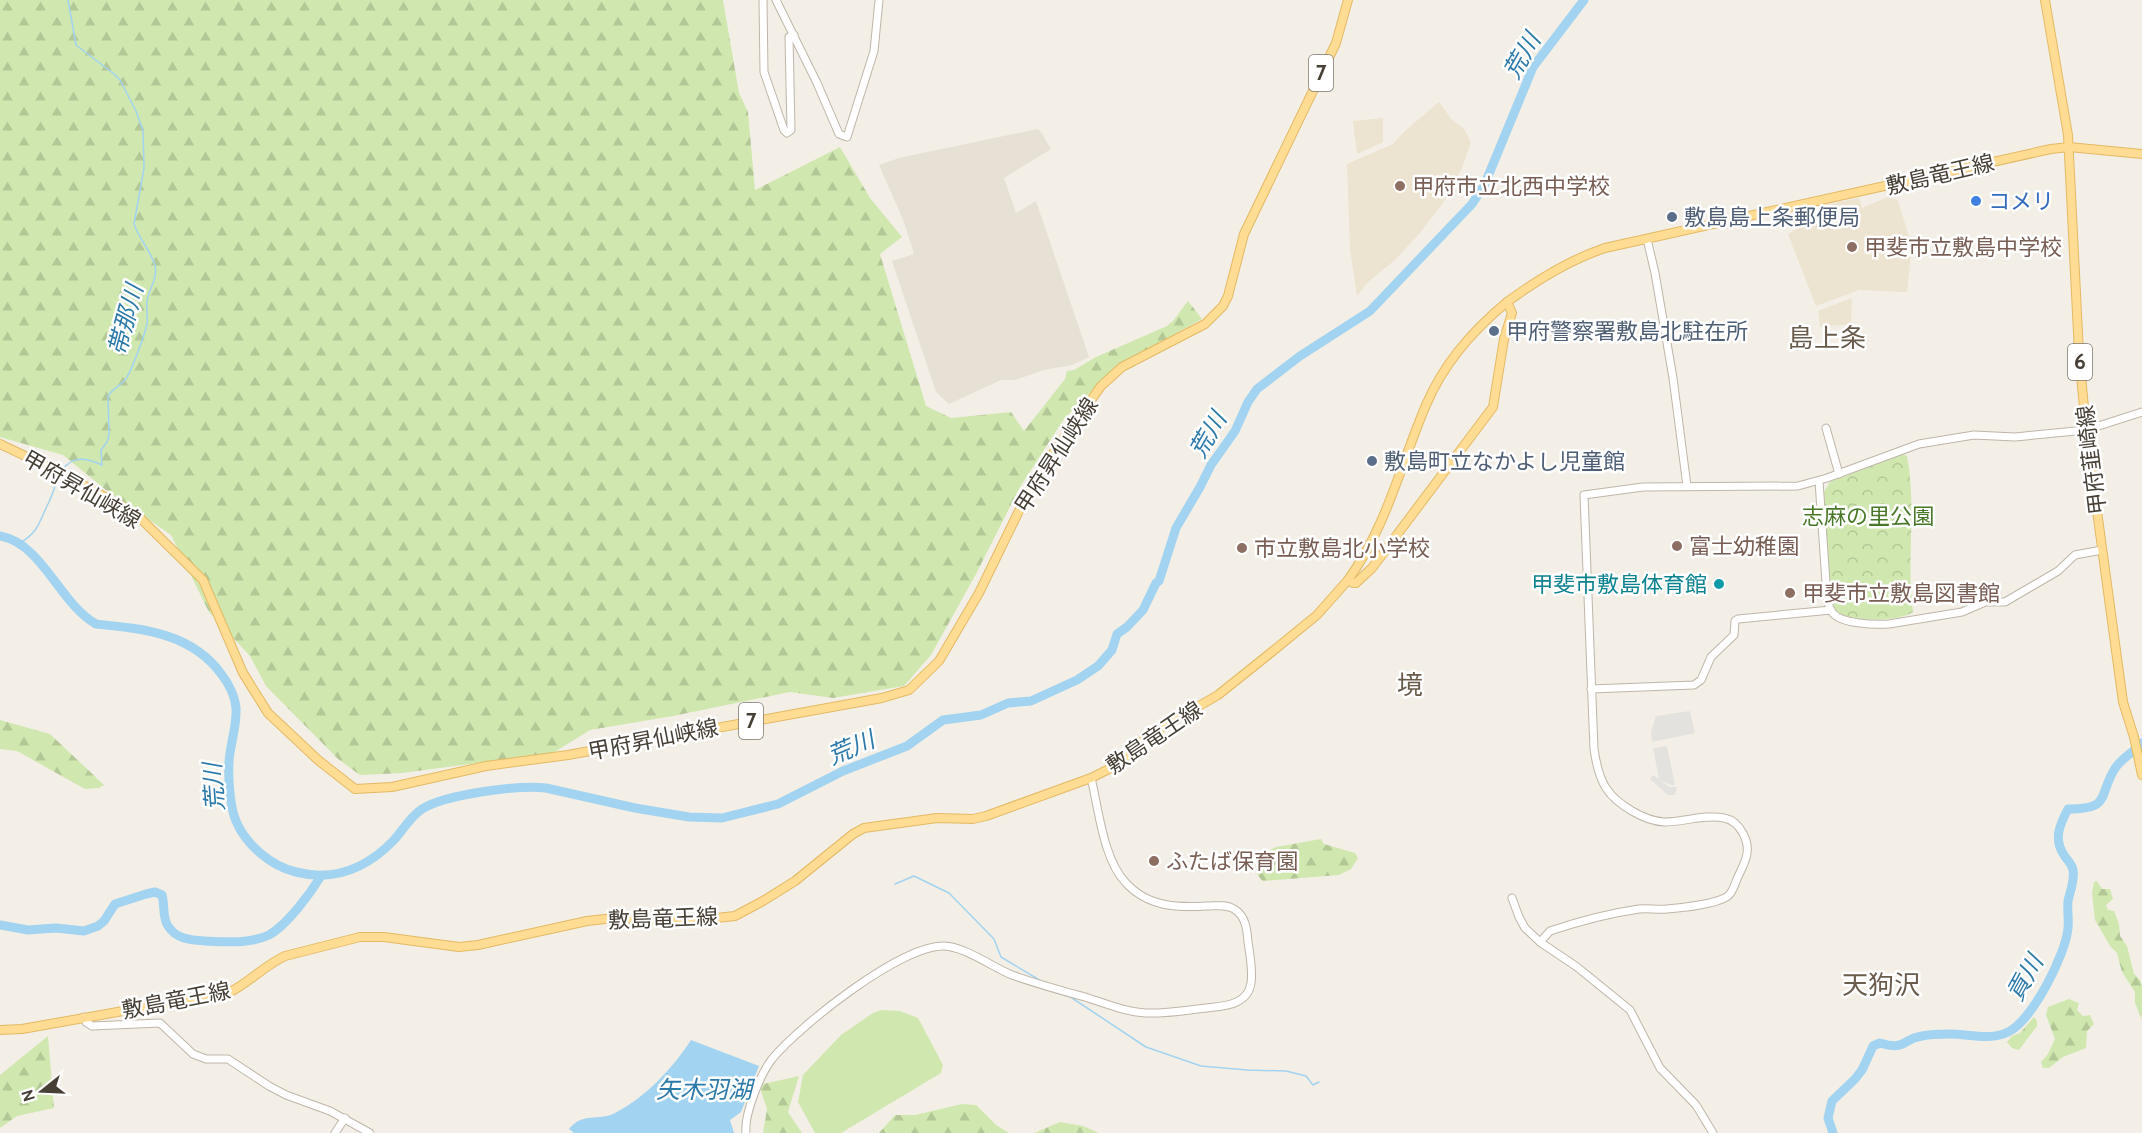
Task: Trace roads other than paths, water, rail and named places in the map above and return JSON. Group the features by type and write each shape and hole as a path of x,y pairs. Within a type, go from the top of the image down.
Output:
{"main road":[{"name":"甲府昇仙峡線","path":"0,444 58,471 136,514 203,580 243,673 268,713 318,760 355,789 392,787 486,766 568,754 882,698 909,690 932,669 952,642 980,593 1034,480 1101,386 1122,367 1205,324 1223,306 1228,296 1244,234 1336,43 1348,0"},
{"name":"甲府韮崎線","path":"2045,0 2062,92 2068,147 2074,293 2086,430 2123,702 2137,735 2137,753 2142,775"},
{"name":"敷島竜王線","path":"0,1030 22,1029 230,992 241,987 275,961 360,937 384,937 459,947 478,945 587,921 614,918 688,921 735,916 764,902 795,881 853,834 864,828 937,818 973,819 1091,778 1117,765 1149,735 1218,695 1317,615 1348,580 1365,556 1378,531 1426,405 1441,376 1478,329 1507,302 1543,277 1588,254 1647,239 2051,149 2068,147 2142,154"},
{"name":"敷島竜王線","path":"1348,580 1353,584 1356,583 1384,554 1493,407 1504,339 1512,314 1507,302"}],"street":[{"path":"763,0 764,72 787,133 791,130 789,37 794,34"},
{"path":"776,0 794,34 839,134 847,137 874,51 878,31 879,0"},
{"path":"1647,239 1673,378 1687,486"},
{"path":"1540,942 1550,931 1558,928 1637,909 1678,908 1722,899 1733,889 1747,857 1748,848 1743,833 1732,821 1716,818 1658,821 1630,809 1606,788 1596,765 1584,495 1643,487 1786,488 1819,481 1918,444 1959,436 2015,437 2086,430 2142,412"},
{"path":"1826,428 1839,474"},
{"path":"1819,481 1827,597 1831,610 1842,619 1878,625 1962,612 1985,602 2005,602 2058,570 2075,555 2102,550"},
{"path":"1591,688 1694,684 1701,680 1711,657 1734,635 1735,621 1738,619 1831,610"},
{"path":"746,1133 751,1106 766,1069 775,1056 831,1004 886,968 933,947 944,946 958,949 1022,979 1117,1008 1139,1012 1155,1013 1229,1005 1245,996 1252,982 1247,931 1243,917 1235,909 1227,906 1181,908 1161,904 1145,899 1129,886 1119,875 1111,859 1091,778"},
{"path":"1512,898 1522,923 1540,942 1577,967 1630,1010 1660,1068 1696,1105 1713,1133"},
{"path":"84,1017 86,1022 92,1026 160,1023 193,1054 207,1059 222,1057 228,1059 269,1086 345,1118 370,1133"},
{"path":"335,1133 345,1118"}],"water":[{"name":"矢木羽湖","path":"691,1040 759,1066 741,1112 730,1120 734,1133 574,1133 569,1129 585,1118 608,1116 615,1113 648,1091 667,1072"}],"waterway":[{"name":"帯那川","path":"62,470 66,465 80,459 102,465 101,450 109,435 108,396 125,380 138,353 147,324 147,301 156,270 134,224 144,168 143,131 136,111 120,80 76,45 68,0"},
{"name":"荒川","path":"0,536 15,541 28,550 71,603 96,624 132,628 166,636 182,642 210,661 227,682 235,704 236,715 230,755 229,784 236,821 240,830 260,853 287,869 310,875 350,870 384,850 422,809 448,799 482,792 546,788 635,808 689,817 722,818 778,804 843,771 907,746 943,720 981,715 1008,703 1031,701 1077,680 1098,666 1112,650 1117,634 1143,610 1159,581 1176,528 1211,465 1235,431 1248,402 1257,389 1300,356 1370,311 1472,204 1484,186 1533,67 1584,0"},
{"name":"帯那川","path":"20,543 27,539 38,525 53,492 57,476"},
{"name":"貢川","path":"1833,1133 1828,1118 1832,1101 1862,1070 1873,1046 1880,1043 1900,1045 1915,1037 1932,1034 2001,1035 2008,1032 2027,1015 2046,986 2061,954 2068,928 2068,901 2073,882 2073,870 2059,843 2062,820 2068,809 2091,807 2097,804 2117,766 2142,743"},
{"path":"0,925 28,930 56,928 84,931 104,921 115,904 155,892 162,895 166,923 175,934 199,941 246,941 269,935 283,924 321,876"},
{"path":"895,884 914,876 949,893 994,939 1001,957 1041,981"},
{"path":"1069,996 1146,1047 1201,1066 1286,1071 1306,1076 1313,1085 1319,1082"}],"place":[{"name":"甲府市立北西中学校","path":"1400,186"},
{"name":"コメリ","path":"1976,201"},
{"name":"敷島島上条郵便局","path":"1672,217"},
{"name":"甲斐市立敷島中学校","path":"1852,247"},
{"name":"甲府警察署敷島北駐在所","path":"1494,331"},
{"name":"敷島町立なかよし児童館","path":"1372,461"},
{"name":"富士幼稚園","path":"1677,546"},
{"name":"市立敷島北小学校","path":"1242,548"},
{"name":"甲斐市敷島体育館","path":"1719,584"},
{"name":"甲斐市立敷島図書館","path":"1790,593"},
{"name":"ふたば保育園","path":"1154,861"}],"district":[{"name":"島上条","path":"1827,338"},
{"name":"境","path":"1410,685"},
{"name":"天狗沢","path":"1881,985"}],"park label":[{"name":"志麻の里公園","path":"1868,516"}]}
